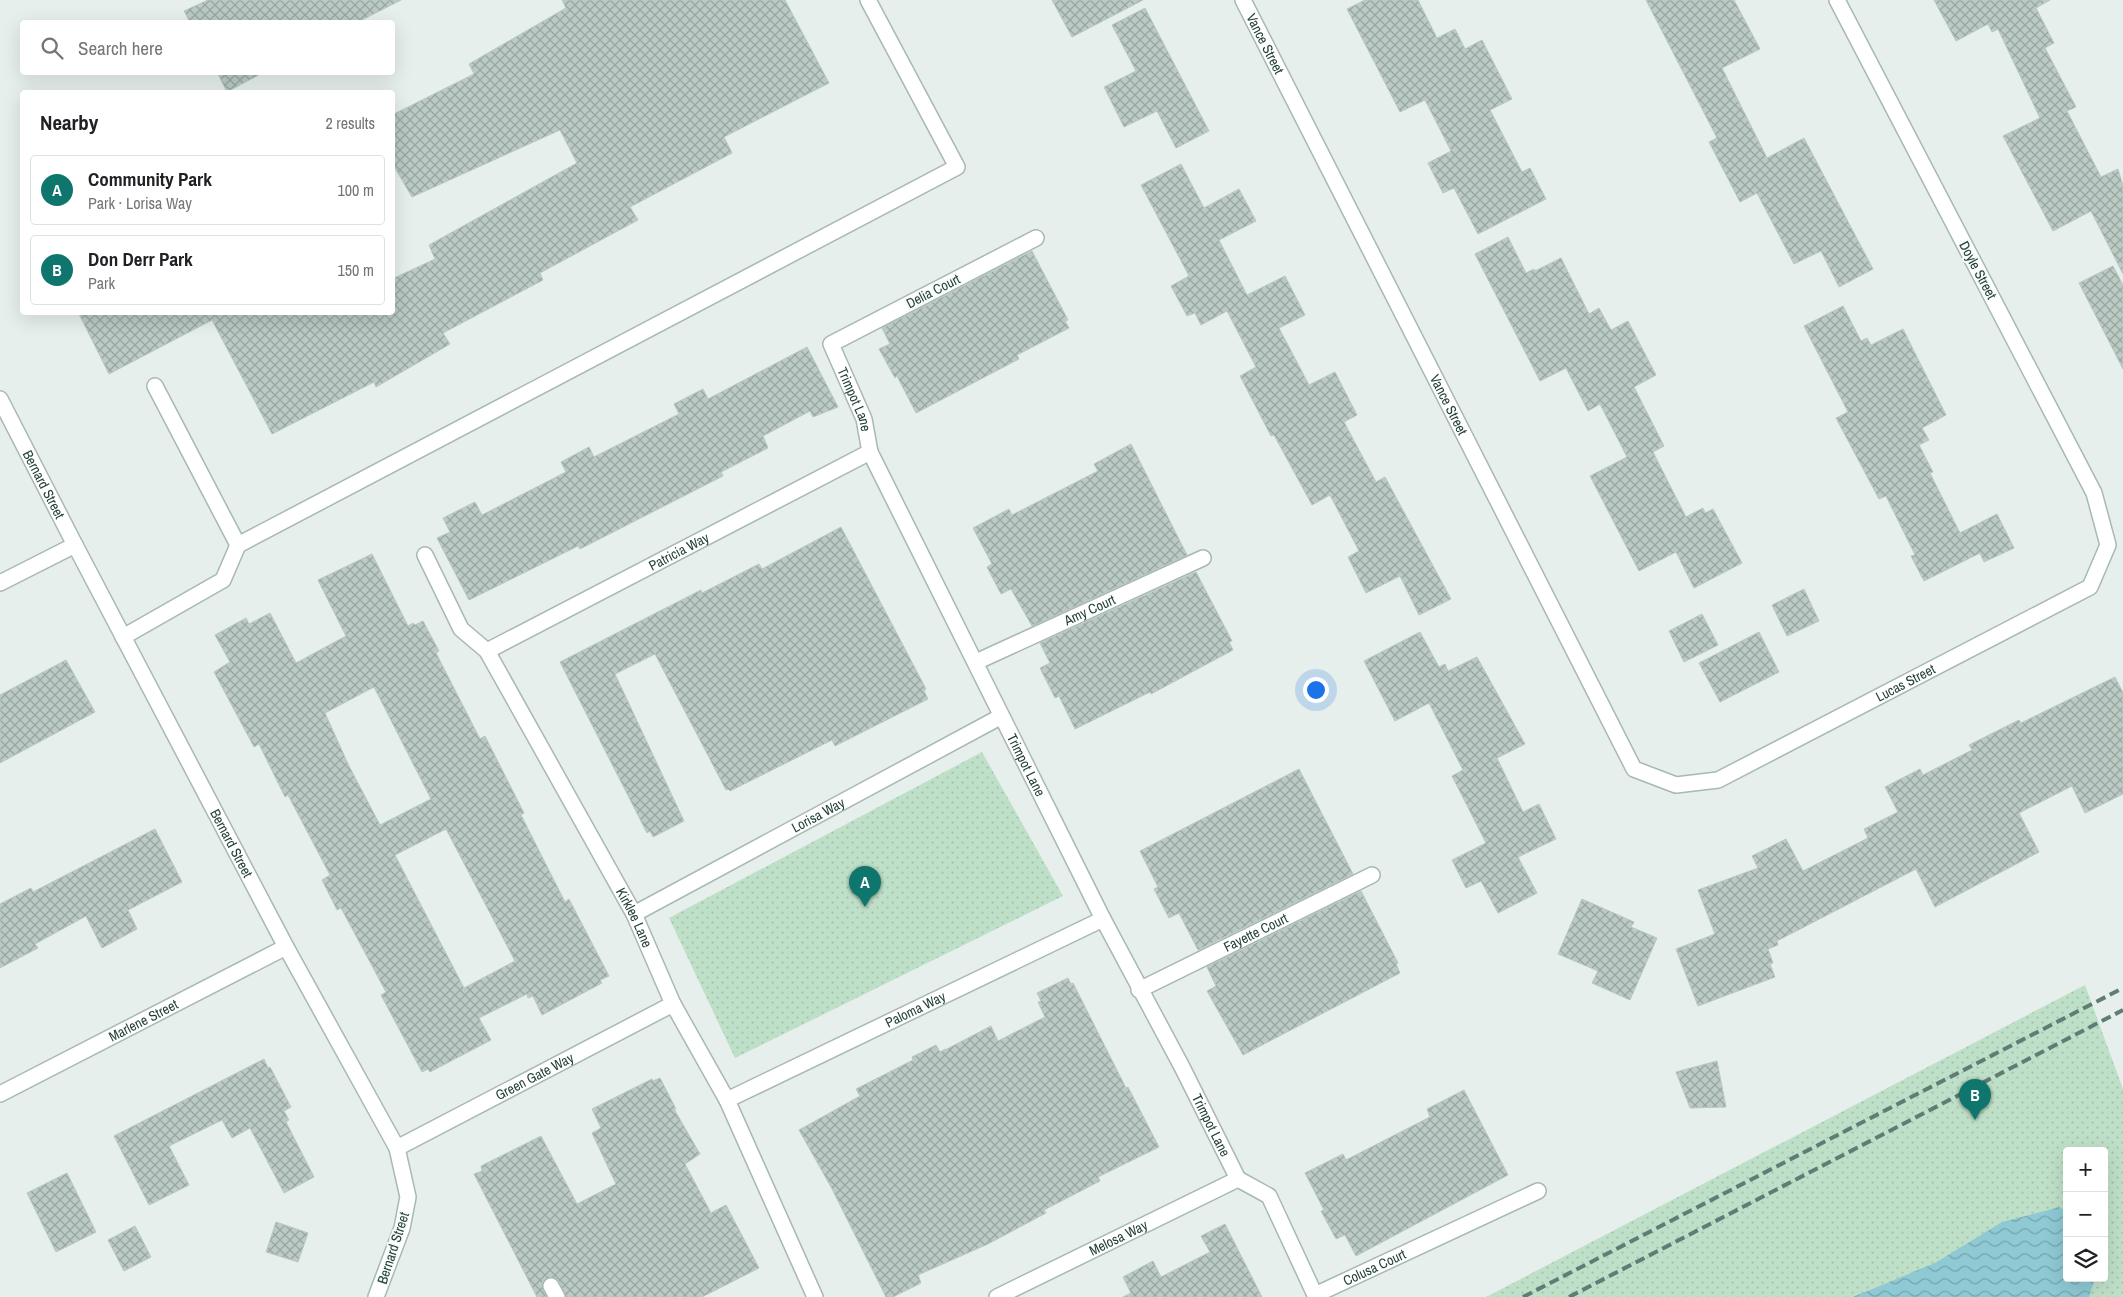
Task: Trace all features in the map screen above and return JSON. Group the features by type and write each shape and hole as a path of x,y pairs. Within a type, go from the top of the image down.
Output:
{"street":[{"path":"123,637 223,580 238,545 957,167 868,0"},
{"name":"Vance Street","path":"1243,0 1634,769 1676,786"},
{"name":"Doyle Street","path":"1837,0 2094,493 2108,545"},
{"name":"Delia Court","path":"831,344 1036,238"},
{"name":"Trimpot Lane","path":"831,344 864,419 870,452 976,662 1000,717 1139,990 1182,1067 1238,1180"},
{"path":"156,386 238,545"},
{"name":"Bernard Street","path":"0,398 286,947 397,1148 408,1197 402,1228 376,1297"},
{"name":"Patricia Way","path":"487,651 870,452"},
{"path":"0,583 75,545"},
{"name":"Lucas Street","path":"1676,786 1718,780 2090,587 2108,545"},
{"name":"Kirklee Lane","path":"425,556 461,629 487,651 634,914 673,1004 727,1100 814,1297"},
{"name":"Amy Court","path":"976,662 1203,558"},
{"name":"Lorisa Way","path":"634,914 1000,717"},
{"name":"Fayette Court","path":"1139,990 1372,875"},
{"name":"Paloma Way","path":"727,1100 1103,920"},
{"name":"Marlene Street","path":"0,1094 286,947"},
{"name":"Green Gate Way","path":"397,1148 673,1004"},
{"name":"Colusa Court","path":"1238,1180 1270,1196 1315,1295 1538,1191"},
{"name":"Melosa Way","path":"997,1297 1238,1180"}],"green space":[{"path":"982,752 1063,896 735,1058 669,918"},
{"path":"2085,985 2123,1089 2123,1297 1486,1297"}],"water":[{"path":"2060,1207 2063,1210 2063,1282 2094,1282 2089,1297 1853,1297 1935,1263 2002,1222"}],"building":[{"path":"208,0 401,0 362,20 189,20 184,11"},
{"path":"562,0 785,0 829,83 724,137 732,153 630,207 638,220 540,273 543,280 443,333 450,344 376,387 374,382 272,434 212,320 109,374 80,315 395,315 395,278 435,259 429,245 577,163 560,130 412,197 395,168 395,114 474,74 469,64 566,8"},
{"path":"1052,0 1143,0 1072,37"},
{"path":"1365,0 1418,0 1437,38 1455,29 1465,49 1482,40 1512,99 1490,110 1522,172 1530,168 1546,199 1478,234 1454,188 1443,193 1428,163 1451,151 1425,100 1400,112 1347,9"},
{"path":"1646,0 1734,0 1760,49 1722,68 1767,158 1804,138 1873,269 1839,287 1821,251 1794,264 1757,193 1740,202 1709,142 1717,138"},
{"path":"1934,0 2050,0 2036,8 2054,43 2045,48 2076,107 2067,111 2101,177 2118,169 2123,186 2123,274 2091,211 2053,231 2003,136 2040,118 1998,29 1992,32 1988,24 1956,41"},
{"path":"1145,8 1209,131 1176,148 1157,111 1124,127 1104,87 1136,71 1112,25"},
{"path":"218,75 258,75 231,90 226,90"},
{"path":"1181,164 1204,208 1239,189 1256,221 1219,240 1247,295 1285,276 1305,315 1279,328 1309,385 1335,372 1357,415 1344,422 1376,482 1385,477 1451,599 1419,615 1400,576 1366,593 1348,557 1359,551 1330,495 1312,505 1274,435 1271,436 1240,376 1256,367 1227,311 1201,325 1195,313 1187,316 1171,286 1189,276 1141,185"},
{"path":"1508,237 1526,273 1534,269 1535,271 1561,258 1589,314 1599,308 1611,330 1628,321 1656,375 1634,387 1664,446 1653,452 1686,517 1703,508 1705,513 1713,509 1742,563 1694,588 1676,552 1639,571 1590,476 1627,457 1600,404 1588,411 1566,368 1540,381 1475,254"},
{"path":"1032,251 1068,320 1065,321 1069,328 1017,355 1019,359 916,413 897,376 895,378 879,349 890,344 882,328"},
{"path":"2113,266 2123,285 2123,369 2079,283"},
{"path":"1843,306 1861,341 1867,338 1871,345 1903,329 1946,415 1922,428 1929,440 1919,445 1933,472 1930,473 1960,533 1997,514 2014,548 1984,562 1980,553 1924,581 1911,556 1915,555 1886,496 1879,499 1836,418 1848,412 1804,326"},
{"path":"807,347 838,407 813,417 810,411 763,436 768,448 721,472 723,476 580,549 578,546 469,600 437,538 450,532 443,518 475,502 482,515 566,472 561,462 589,447 594,457 679,414 674,404 703,389 708,399"},
{"path":"1131,444 1187,555 1032,626 1011,589 1001,594 987,567 992,564 973,528 1009,509 1012,515 1098,471 1094,464"},
{"path":"841,527 926,689 924,691 928,699 835,746 832,740 730,791 726,790 655,654 615,674 684,821 653,837 650,831 647,833 560,662 701,590 702,593 759,564 762,569"},
{"path":"372,554 408,626 423,621 439,651 436,653 480,739 485,736 524,813 521,815 565,902 569,899 609,976 600,980 602,983 542,1015 533,996 528,998 527,994 479,1018 491,1040 430,1072 428,1069 422,1072 381,995 386,992 341,908 337,910 322,880 330,875 288,795 285,797 259,744 254,747 214,672 230,662 215,635 246,618 249,624 270,613 296,663 346,636 318,580","holes":["374,687 431,799 380,825 349,766 325,713","446,829 515,961 464,988 395,855"]},
{"path":"1196,572 1232,641 1229,642 1233,650 1151,694 1150,692 1075,729 1059,696 1055,698 1040,668 1050,663 1040,643"},
{"path":"1804,589 1819,621 1787,636 1772,605"},
{"path":"1702,614 1718,645 1684,662 1669,631"},
{"path":"1420,632 1439,667 1445,664 1448,671 1477,657 1525,744 1497,758 1523,812 1539,804 1556,839 1518,857 1537,893 1498,913 1481,881 1466,888 1452,860 1486,843 1452,776 1463,770 1429,703 1395,721 1364,661"},
{"path":"1759,632 1779,672 1720,702 1699,663"},
{"path":"66,660 95,712 0,763 0,695"},
{"path":"2115,677 2123,693 2123,794 2085,813 2072,786 2019,813 2039,852 1935,907 1916,869 1777,941 1778,945 1768,949 1773,963 1770,964 1775,977 1698,1006 1676,949 1715,934 1698,890 1758,868 1752,856 1786,839 1803,871 1868,838 1864,829 1898,812 1885,787 1920,769 1923,775 1972,750 1969,745 2019,720 2021,723"},
{"path":"1299,769 1353,874 1198,950 1179,913 1169,918 1154,889 1158,887 1140,851"},
{"path":"155,829 182,882 128,910 137,929 102,948 86,916 35,944 38,948 0,968 0,904 31,888 33,892"},
{"path":"1361,891 1398,963 1396,964 1400,973 1243,1055 1207,991 1216,986 1207,967"},
{"path":"1582,899 1634,922 1631,927 1657,938 1630,1000 1592,983 1598,971 1558,954"},
{"path":"1068,978 1071,984 1073,983 1126,1088 1128,1087 1159,1147 1098,1177 1100,1181 1044,1210 1046,1213 988,1244 918,1275 921,1283 893,1297 886,1297 831,1187 799,1130 860,1096 856,1089 913,1060 912,1057 936,1045 940,1052 991,1026 998,1041 1045,1017 1038,1002 1041,1001 1037,993"},
{"path":"264,1059 291,1107 284,1111 289,1120 286,1122 314,1177 284,1193 250,1128 232,1138 222,1120 169,1146 189,1185 149,1205 114,1136"},
{"path":"1717,1061 1726,1107 1690,1108 1676,1072"},
{"path":"660,1078 676,1109 674,1109 700,1154 685,1164 711,1213 726,1205 759,1268 702,1297 566,1297 559,1281 551,1277 543,1281 542,1285 546,1297 537,1297 474,1174 482,1171 481,1166 541,1136 577,1204 616,1184 592,1133 601,1128 592,1109 652,1079 653,1081"},
{"path":"1464,1090 1508,1175 1356,1256 1345,1235 1336,1239 1321,1211 1324,1210 1305,1173 1343,1154 1346,1160 1430,1117 1427,1109"},
{"path":"67,1173 96,1232 56,1252 27,1193"},
{"path":"276,1222 308,1233 298,1262 266,1252"},
{"path":"1225,1224 1262,1297 1123,1297 1131,1293 1123,1277 1153,1261 1161,1277 1210,1252 1201,1236"},
{"path":"135,1226 151,1257 124,1271 108,1240"}],"railway":[{"path":"1523,1297 2123,988"},
{"path":"1569,1297 2123,1010"}],"place":[{"name":"Community Park","path":"865,907"},
{"name":"Don Derr Park","path":"1975,1120"}]}
